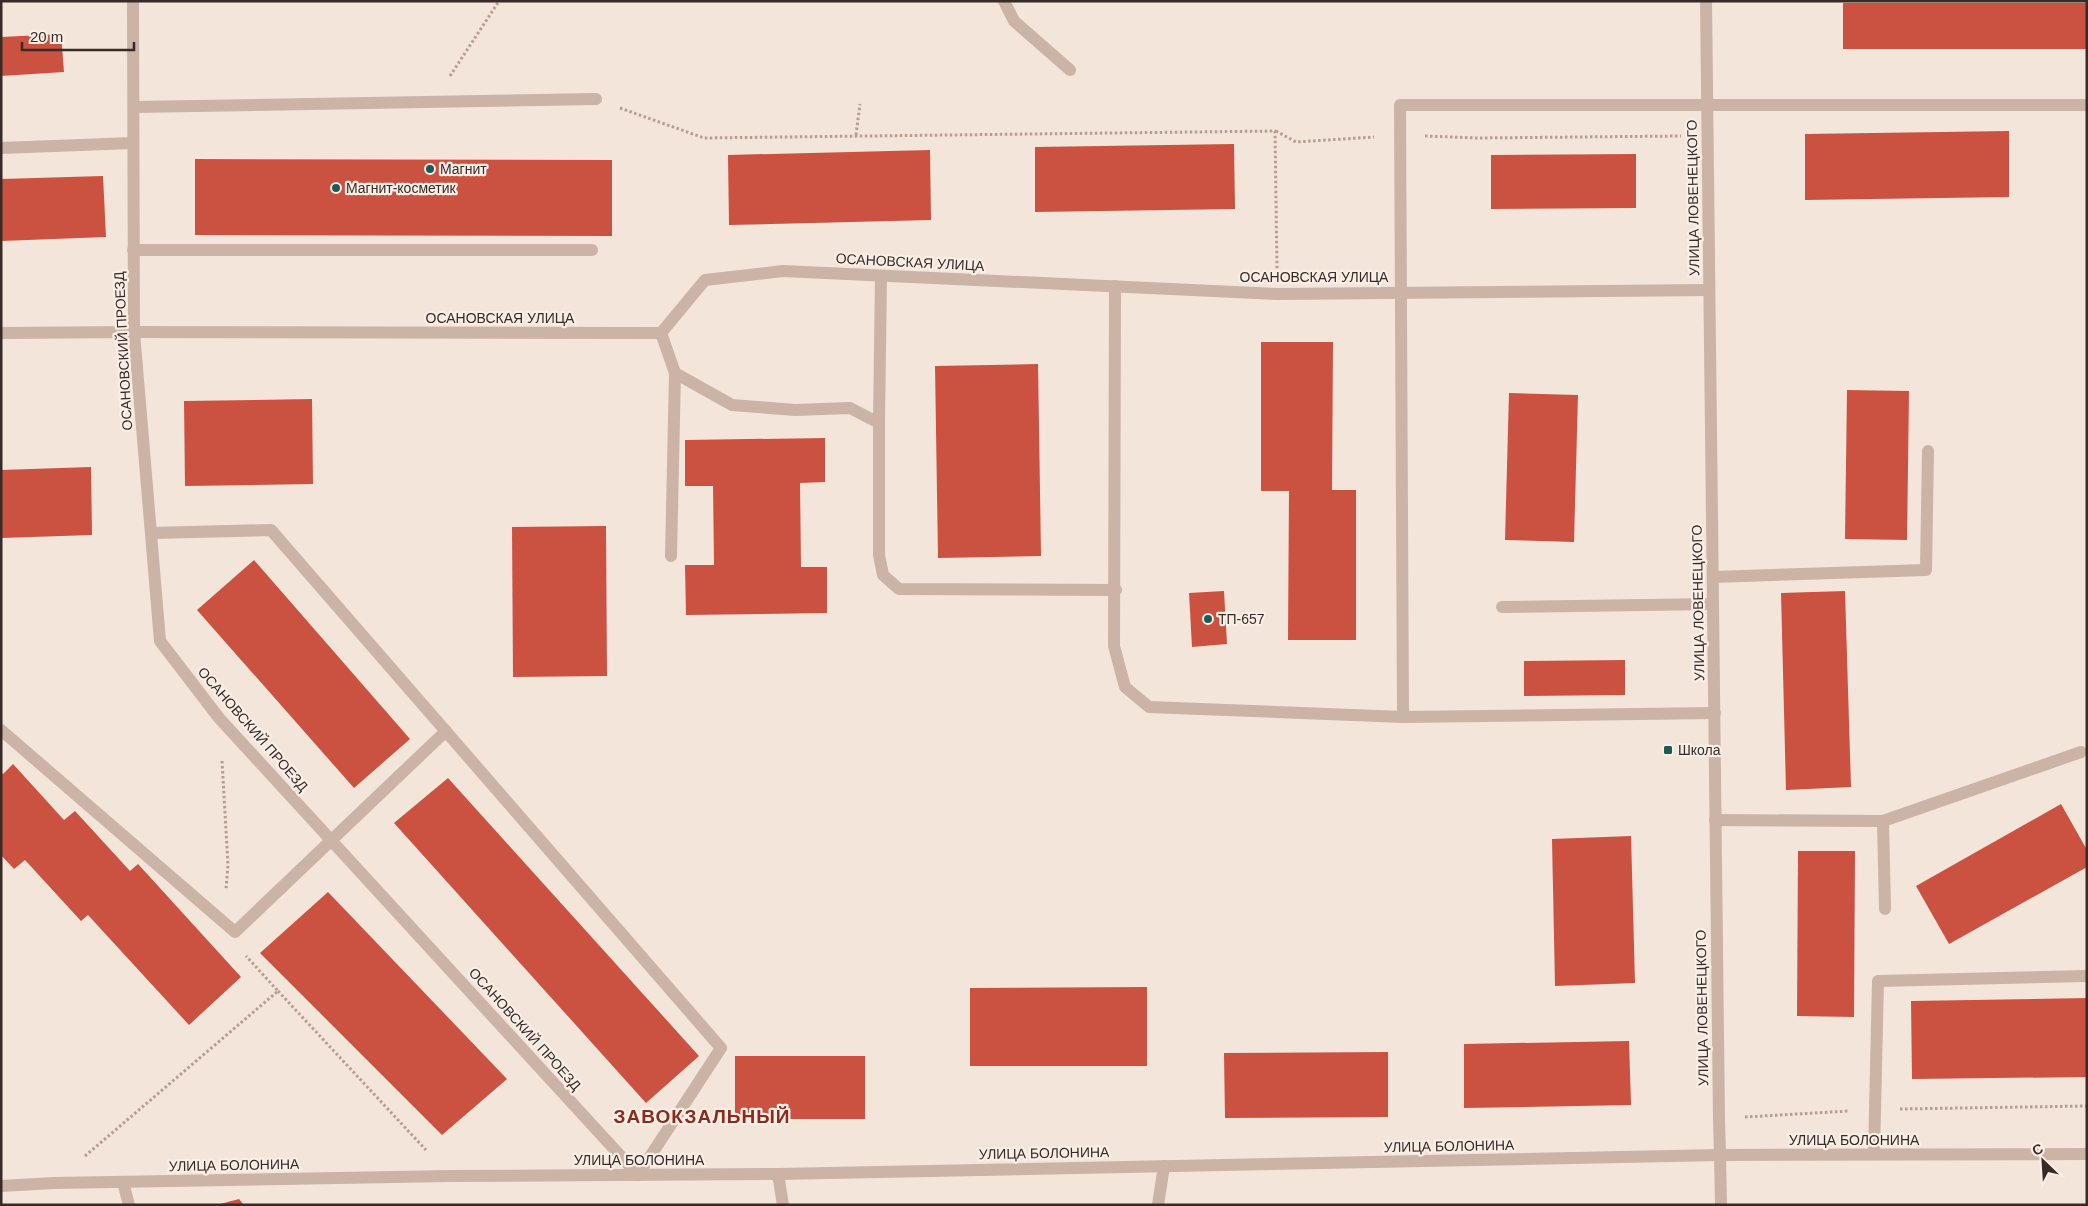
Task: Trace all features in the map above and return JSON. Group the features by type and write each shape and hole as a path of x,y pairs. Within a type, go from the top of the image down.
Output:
{"street":[{"name":"ОСАНОВСКИЙ ПРОЕЗД","path":"133,1 134,332 160,641 219,718 638,1175"},
{"path":"1004,1 1014,22 1070,70"},
{"name":"УЛИЦА ЛОВЕНЕЦКОГО","path":"1706,1 1721,1205"},
{"path":"134,107 596,99"},
{"path":"1403,717 1400,105 2087,105"},
{"path":"1,148 134,143"},
{"path":"133,250 592,250"},
{"name":"ОСАНОВСКАЯ УЛИЦА","path":"1,333 661,333 705,280 783,271 1277,294 1709,290"},
{"path":"882,276 879,555 883,575 899,589 1116,590"},
{"path":"1115,286 1116,590 1114,646 1125,687 1149,707 1403,717 1715,713"},
{"path":"661,333 675,373 671,556"},
{"path":"675,373 732,405 795,410 850,408 879,423"},
{"path":"1713,577 1926,570 1928,451"},
{"path":"151,533 271,530 721,1048 638,1175"},
{"path":"1502,607 1713,604"},
{"path":"1,730 235,932 446,731"},
{"path":"1715,820 1883,821 2081,752"},
{"path":"1883,821 1885,909"},
{"path":"1874,1154 1878,981 2087,976"},
{"name":"УЛИЦА БОЛОНИНА","path":"1,1186 54,1183 450,1176 778,1174 1720,1155 2087,1154"},
{"path":"1158,1204 1164,1166"},
{"path":"778,1174 783,1205"},
{"path":"123,1182 129,1205"}],"path":[{"path":"433,102 499,1"},
{"path":"596,99 704,138 1276,131 1296,142 1400,135 1476,138 1707,136"},
{"path":"856,136 860,104"},
{"path":"1276,131 1277,294"},
{"path":"219,718 228,864 223,932 450,1176"},
{"path":"54,1183 278,991"}],"building":[{"path":"1843,3 2087,3 2087,49 1843,49"},
{"path":"61,34 64,72 1,76 1,37"},
{"path":"2009,131 2009,197 1805,200 1805,134"},
{"path":"1234,144 1235,209 1035,212 1035,147"},
{"path":"930,150 931,220 729,225 728,155"},
{"path":"1636,154 1636,208 1491,209 1491,155"},
{"path":"195,159 612,160 612,236 195,235"},
{"path":"103,176 106,237 1,241 1,179"},
{"path":"1261,342 1333,342 1332,490 1356,490 1356,640 1288,640 1289,491 1261,491"},
{"path":"1038,364 1041,556 938,558 935,366"},
{"path":"1847,390 1909,391 1907,540 1845,539"},
{"path":"1509,393 1578,395 1574,542 1505,540"},
{"path":"312,399 313,484 185,486 184,401"},
{"path":"825,438 825,482 800,483 801,567 827,567 827,613 686,615 685,565 714,565 713,486 685,486 685,440"},
{"path":"91,467 92,535 1,538 1,470"},
{"path":"606,526 607,676 513,677 512,527"},
{"path":"254,560 410,739 354,788 197,610"},
{"name":"ТП-657","path":"1224,591 1227,644 1192,647 1189,593"},
{"path":"1845,591 1851,787 1786,790 1781,593"},
{"path":"1625,660 1625,695 1524,696 1524,661"},
{"path":"13,764 64,820 75,811 130,871 138,864 241,977 189,1025 88,915 81,921 25,860 14,869 1,855 1,773 3,774"},
{"path":"448,778 699,1056 646,1103 394,823"},
{"path":"2061,804 2087,850 2087,867 1949,944 1916,886"},
{"path":"1631,836 1635,983 1555,986 1552,839"},
{"path":"1798,851 1855,851 1854,1017 1797,1016"},
{"path":"328,892 507,1079 442,1135 260,953"},
{"path":"1147,987 1147,1066 970,1066 970,988"},
{"path":"2087,998 2087,1077 1912,1079 1911,1001"},
{"path":"1629,1041 1631,1105 1464,1108 1464,1044"},
{"path":"1388,1052 1388,1117 1225,1118 1224,1053"},
{"path":"735,1056 865,1056 865,1119 735,1119"},
{"path":"239,1199 244,1205 220,1204"}],"place":[{"name":"Магнит","path":"430,169"},
{"name":"Магнит-косметик","path":"336,188"},
{"name":"ТП-657","path":"1208,619"},
{"name":"Школа","path":"1668,750"}],"district":[{"name":"ЗАВОКЗАЛЬНЫЙ","path":"702,1116"}]}
